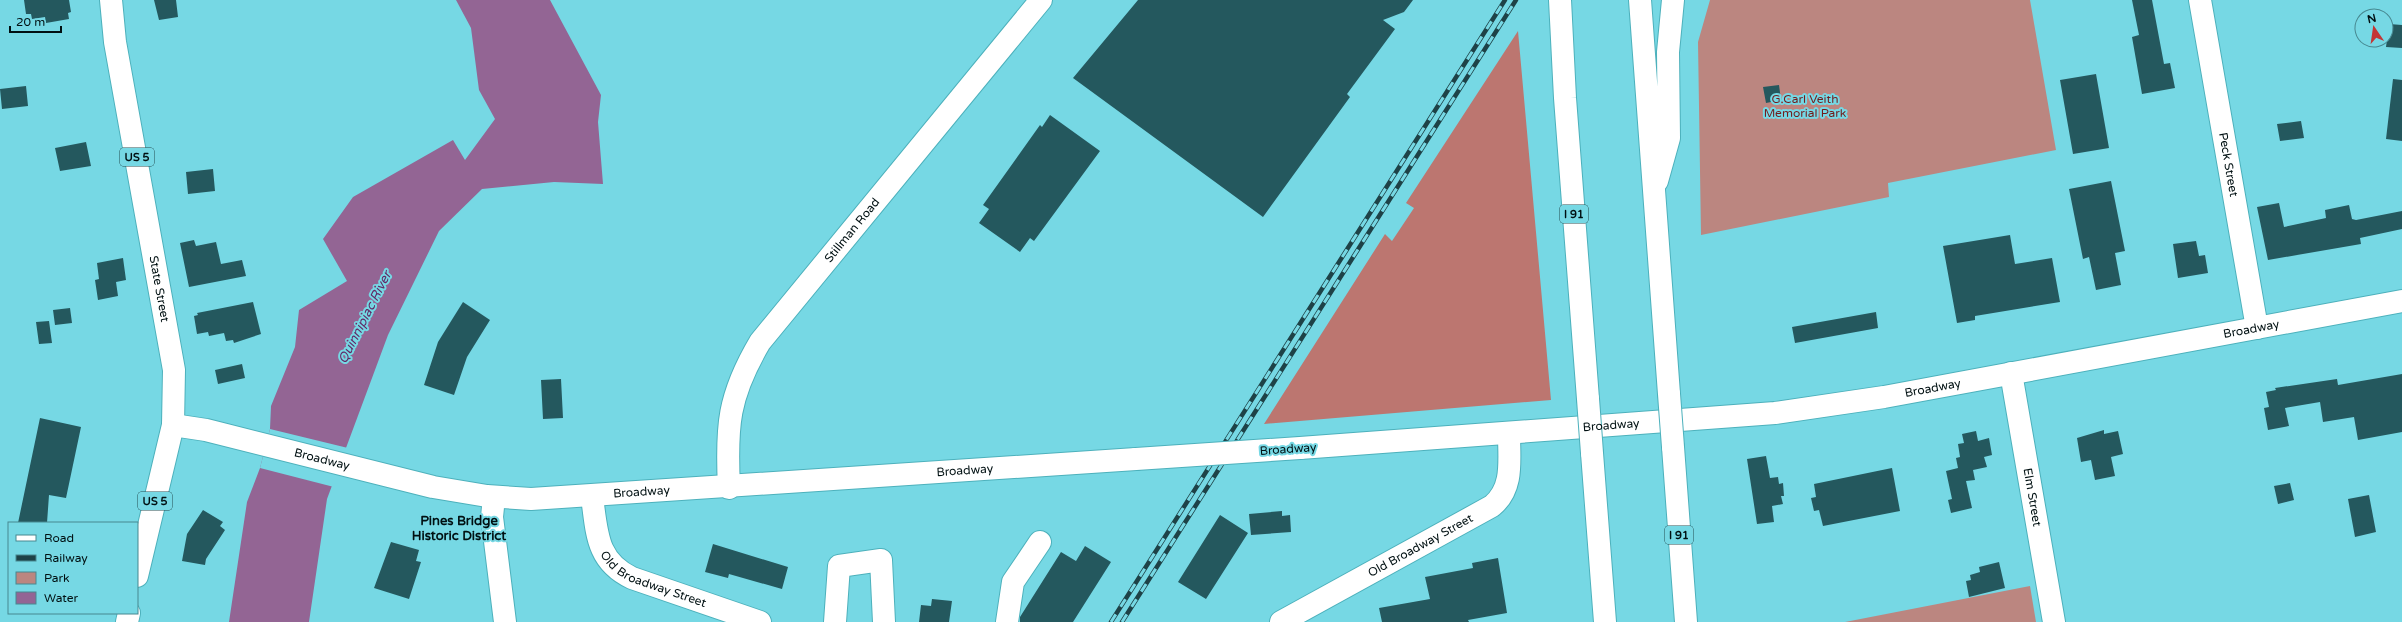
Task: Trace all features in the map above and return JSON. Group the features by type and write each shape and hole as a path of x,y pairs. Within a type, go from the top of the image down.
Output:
{"main road":[{"name":"State Street","path":"111,0 115,42 174,370 173,425 138,572"},
{"name":"Stillman Road","path":"729,488 728,440 730,413 743,371 760,342 1041,0"},
{"name":"I 91","path":"1560,0 1605,622"},
{"name":"I 91","path":"1640,0 1686,622"},
{"path":"1654,192 1662,170 1669,138 1668,52 1673,0"},
{"name":"Peck Street","path":"2200,0 2257,328"},
{"name":"Broadway","path":"173,425 206,430 433,487 494,497 531,499 592,497 1509,434 1775,413 1884,397 2402,301"},
{"name":"Elm Street","path":"2011,373 2054,622"},
{"name":"Old Broadway Street","path":"1288,620 1482,512 1498,501 1503,495 1508,481 1509,434"},
{"path":"494,497 492,517 505,622"},
{"name":"Old Broadway Street","path":"592,497 598,538 606,558 613,567 632,578 755,621"},
{"path":"1006,622 1013,582 1040,542"},
{"path":"835,622 839,566 881,560 884,622"}],"green space":[{"name":"G.Carl Veith Memorial Park","path":"1710,0 2030,0 2056,150 1888,183 1889,197 1701,235 1698,42"},
{"path":"2030,586 2036,622 1845,622"}],"shaded area":[{"path":"1518,31 1551,400 1264,424 1385,234 1392,241 1414,208 1406,203"}],"water":[{"name":"Quinnipiac River","path":"456,0 550,0 601,95 598,122 603,184 554,182 482,189 439,231 388,335 327,499 309,622 229,622 247,502 260,468 270,429 271,406 295,347 299,310 347,281 323,239 353,197 453,140 465,160 495,119 479,90 471,28"}],"pier":[{"path":"270,429 348,448 334,487 260,468"}],"building":[{"path":"24,0 69,0 71,12 68,13 69,19 46,23 45,17 32,19 31,14 26,14"},
{"path":"154,0 176,0 178,17 159,20"},
{"path":"1138,0 1413,0 1404,12 1383,20 1395,29 1347,94 1350,97 1263,217 1073,78"},
{"path":"2132,0 2152,0 2164,64 2170,63 2175,88 2142,94 2132,37 2139,35"},
{"path":"2394,24 2402,25 2402,48 2394,48"},
{"path":"2096,74 2109,148 2073,154 2060,80"},
{"path":"2393,79 2402,80 2402,141 2386,139"},
{"path":"1779,85 1781,100 1766,103 1763,87"},
{"path":"26,86 28,106 2,109 0,89"},
{"path":"1050,115 1100,151 1034,241 1030,238 1020,252 979,223 989,209 983,205 1040,125 1042,127"},
{"path":"2301,121 2304,138 2280,141 2277,124"},
{"path":"86,142 91,166 60,171 55,148"},
{"path":"213,169 215,191 188,194 186,172"},
{"path":"2111,181 2125,251 2115,253 2121,285 2096,290 2089,257 2083,259 2069,189"},
{"path":"2279,203 2284,227 2326,218 2325,210 2349,205 2352,219 2356,220 2402,211 2402,229 2360,238 2361,244 2268,260 2257,207"},
{"path":"2010,235 2015,264 2052,258 2060,302 1975,316 1975,320 1957,323 1943,246"},
{"path":"194,240 196,246 216,242 221,264 242,260 246,276 189,287 180,243"},
{"path":"2196,241 2199,256 2205,255 2208,273 2178,278 2173,244"},
{"path":"123,258 126,280 116,282 118,296 98,300 95,280 99,279 97,263"},
{"path":"253,302 261,334 234,343 233,340 226,341 224,333 209,336 208,332 197,334 194,316 198,315 197,313"},
{"path":"463,302 490,320 467,357 454,395 424,385 438,342"},
{"path":"70,308 72,323 55,325 53,310"},
{"path":"1876,312 1878,328 1795,343 1792,327"},
{"path":"49,321 52,343 39,344 36,322"},
{"path":"242,364 245,378 218,384 215,370"},
{"path":"2402,374 2402,432 2358,440 2354,417 2323,422 2320,402 2285,408 2289,426 2268,430 2264,408 2269,407 2266,392 2276,390 2275,388 2337,379 2338,385"},
{"path":"561,379 563,418 543,419 541,380"},
{"path":"40,418 81,427 66,498 49,495 47,522 18,522"},
{"path":"2104,430 2104,434 2118,431 2123,454 2111,457 2115,476 2095,480 2091,460 2081,462 2077,438"},
{"path":"1976,431 1978,441 1989,438 1992,455 1984,457 1987,467 1973,470 1975,480 1966,481 1972,508 1951,513 1948,500 1952,499 1946,471 1958,468 1956,458 1960,457 1958,444 1964,443 1962,434"},
{"path":"1766,456 1770,478 1778,477 1779,484 1783,483 1784,496 1781,496 1783,504 1772,506 1774,522 1757,524 1747,459"},
{"path":"1892,468 1900,511 1823,526 1819,510 1814,511 1811,498 1816,497 1814,484"},
{"path":"2290,483 2294,500 2278,504 2274,486"},
{"path":"2369,495 2376,532 2355,537 2348,499"},
{"path":"203,510 223,522 220,526 225,530 206,559 205,565 182,561 187,534"},
{"path":"1282,511 1282,516 1290,515 1291,532 1251,535 1249,514"},
{"path":"1220,515 1248,533 1206,599 1178,582"},
{"path":"391,542 419,550 416,561 421,562 409,599 374,588"},
{"path":"713,544 788,567 782,589 729,574 728,578 705,572"},
{"path":"1085,546 1111,562 1073,622 1020,622 1020,617 1061,552 1076,561"},
{"path":"1498,558 1507,613 1468,620 1469,622 1382,622 1379,608 1430,599 1425,577 1473,568 1472,563"},
{"path":"1999,562 2005,588 1969,597 1966,581 1971,580 1970,575 1980,572 1979,567"},
{"path":"932,599 952,601 949,622 919,622 921,605 931,606"}],"railway":[{"path":"1111,622 1505,0"},
{"path":"1122,622 1516,0"}],"district":[{"name":"Pines Bridge Historic District","path":"459,528"}]}
